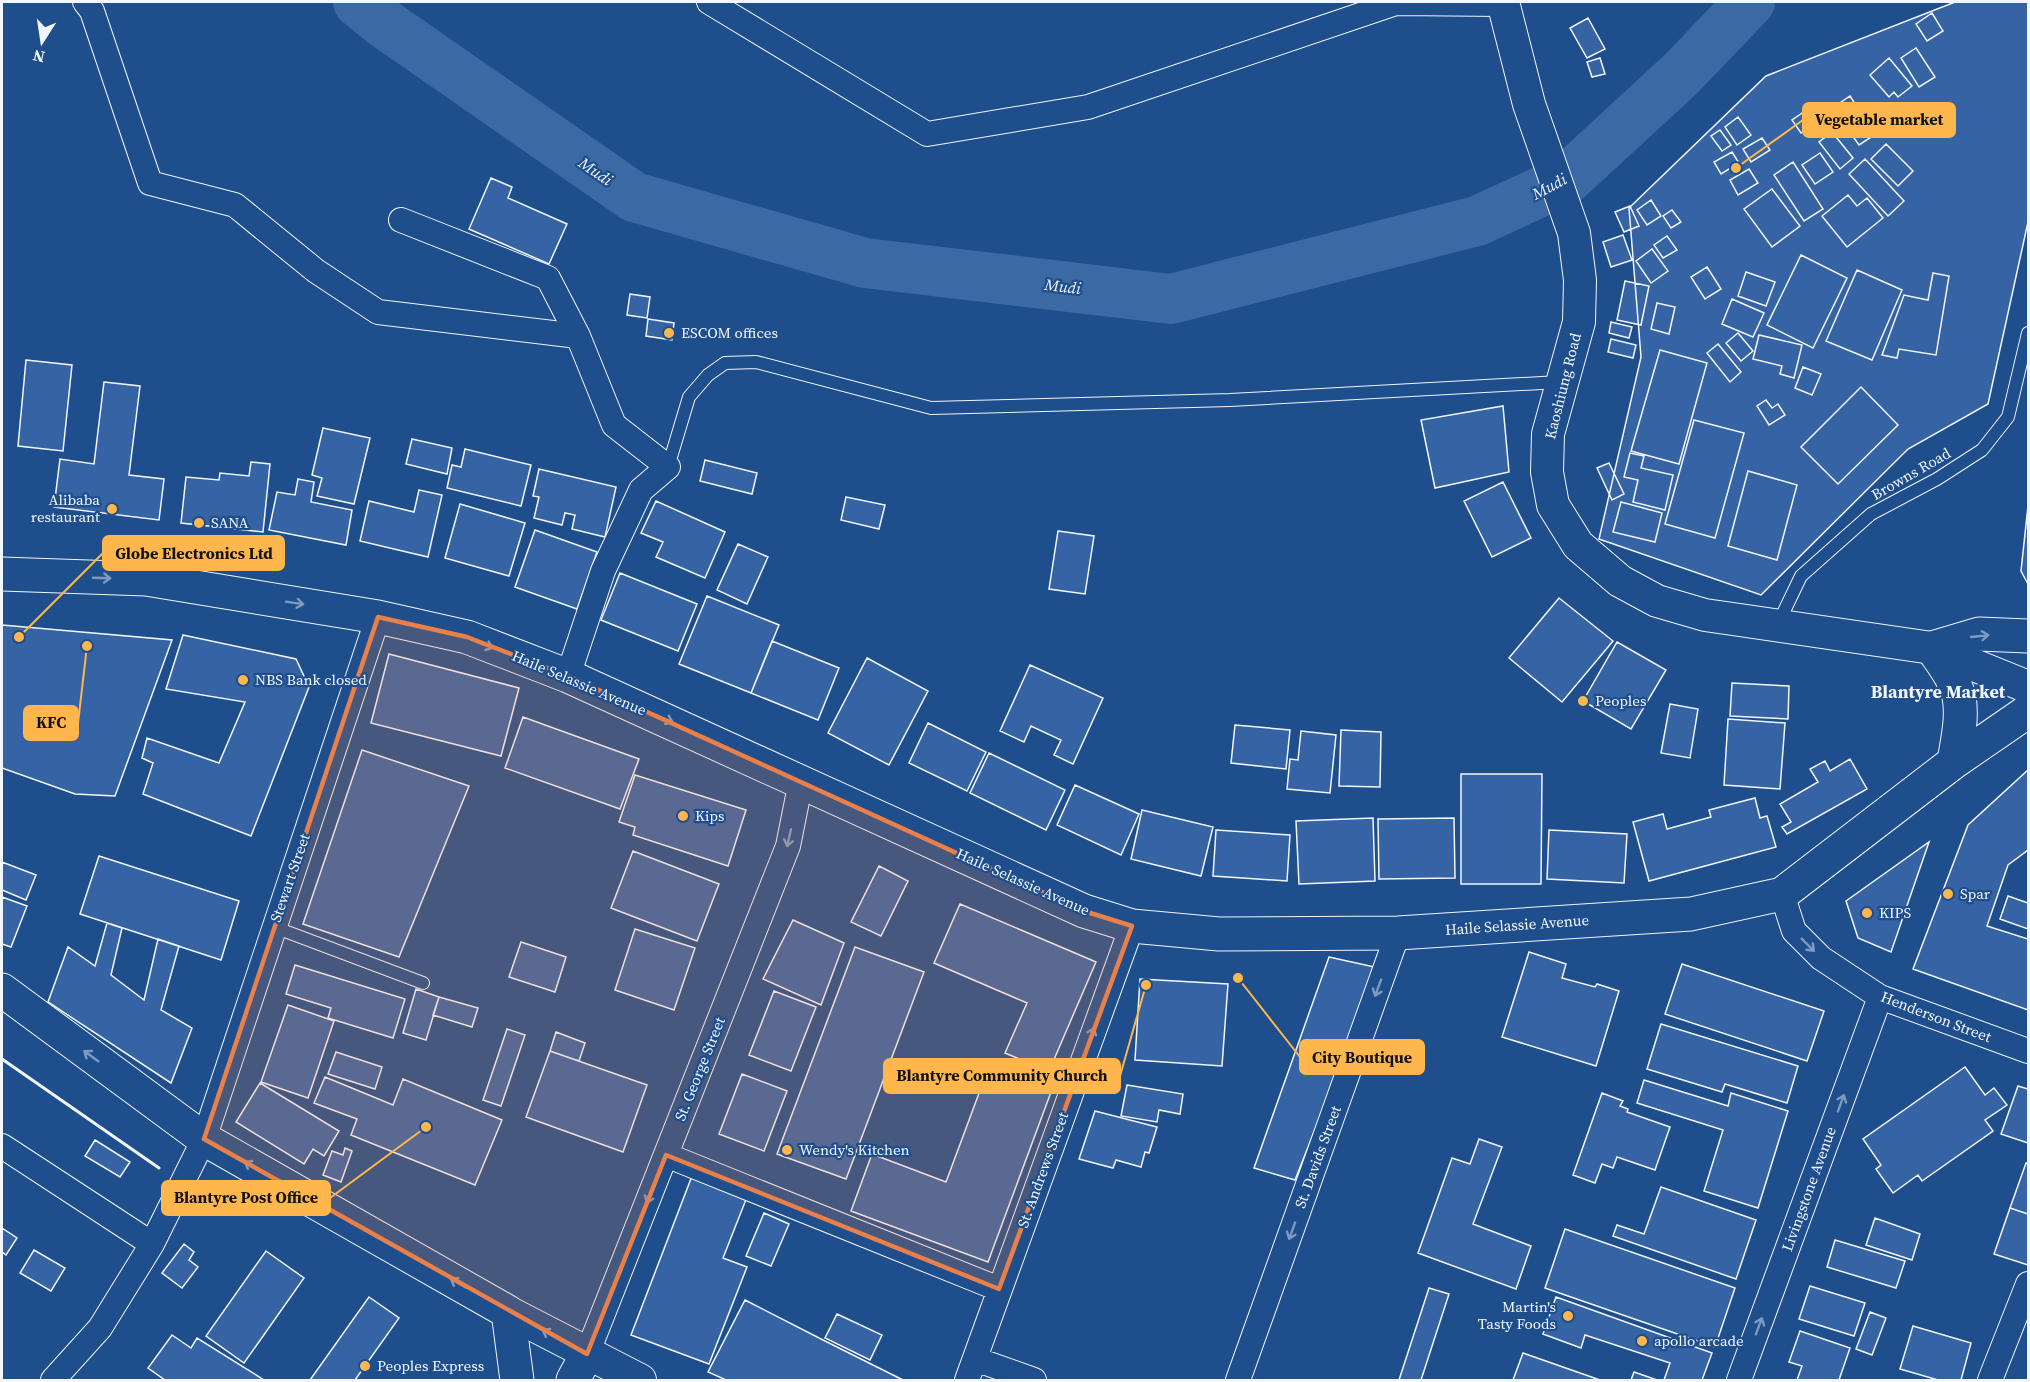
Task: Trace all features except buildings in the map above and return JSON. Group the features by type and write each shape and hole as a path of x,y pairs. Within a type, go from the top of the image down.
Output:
{"highway":[{"name":"Haile Selassie Avenue","path":"2,574 146,579 378,617 467,638 568,676 1084,911 1132,926 1219,934 1398,933 1691,914 1782,894 1954,762 2028,711"},
{"path":"1954,762 1960,726 1959,697 1947,669 1932,648 1979,634 2028,636"},
{"path":"2,990 204,1139 508,1312 517,1380"}],"street":[{"path":"85,2 92,11 150,183 235,205 316,271 378,312 578,336"},
{"path":"709,2 927,134 1088,107 1396,3 1503,3"},
{"name":"Kaoshiung Road","path":"1503,3 1529,104 1574,233 1580,280 1578,322 1548,434 1547,472 1553,505 1578,545 1620,581 1657,601 1706,615 1932,648 2028,687"},
{"path":"401,219 548,278 578,336 614,424 668,467 640,490 603,571 568,676"},
{"name":"Stewart Street","path":"53,1380 100,1328 152,1244 204,1139 378,617"},
{"name":"St. George Street","path":"580,1367 788,846 801,781"},
{"name":"Henderson Street","path":"1782,894 1794,931 1821,958 1880,997 2028,1051"},
{"name":"St. Andrews Street","path":"971,1370 1132,926"},
{"name":"St. Davids Street","path":"1238,1380 1398,933"},
{"name":"Livingstone Avenue","path":"1739,1380 1880,997"},
{"path":"2,1146 152,1244"},
{"path":"666,1155 999,1288"},
{"path":"1990,1380 2028,1284"},
{"path":"508,1312 580,1367 639,1380"},
{"path":"971,1370 1034,1380"}],"lane":[{"name":"Browns Road","path":"1778,624 1800,576 1871,514 1982,450 2008,417 2028,333"},
{"path":"668,467 689,397 708,375 725,363 756,362 931,408 1230,400 1563,381"},
{"path":"274,927 423,984"}],"highlighted area":[{"path":"378,617 467,637 568,676 1084,911 1132,926 999,1289 666,1155 587,1354 204,1139"}],"waterway":[{"name":"Mudi","path":"358,2 385,24 634,197 865,263 1171,299 1477,221 1566,180 1681,74 1750,2"}],"wall":[{"path":"2,1059 159,1168"}],"place":[{"name":"Vegetable market","path":"1736,168"},
{"name":"ESCOM offices","path":"669,333"},
{"name":"Alibaba restaurant","path":"112,509"},
{"name":"SANA","path":"199,523"},
{"name":"Globe Electronics Ltd","path":"19,637"},
{"name":"KFC","path":"87,646"},
{"name":"NBS Bank closed","path":"243,680"},
{"name":"Peoples","path":"1583,701"},
{"name":"Kips","path":"683,816"},
{"name":"Spar","path":"1948,894"},
{"name":"KIPS","path":"1867,913"},
{"name":"City Boutique","path":"1238,978"},
{"name":"Blantyre Community Church","path":"1146,985"},
{"name":"Blantyre Post Office","path":"426,1127"},
{"name":"Wendy's Kitchen","path":"787,1150"},
{"name":"Martin's Tasty Foods","path":"1568,1316"},
{"name":"apollo arcade","path":"1642,1341"},
{"name":"Peoples Express","path":"365,1366"}],"district":[{"name":"Blantyre Market","path":"1938,692"}]}
